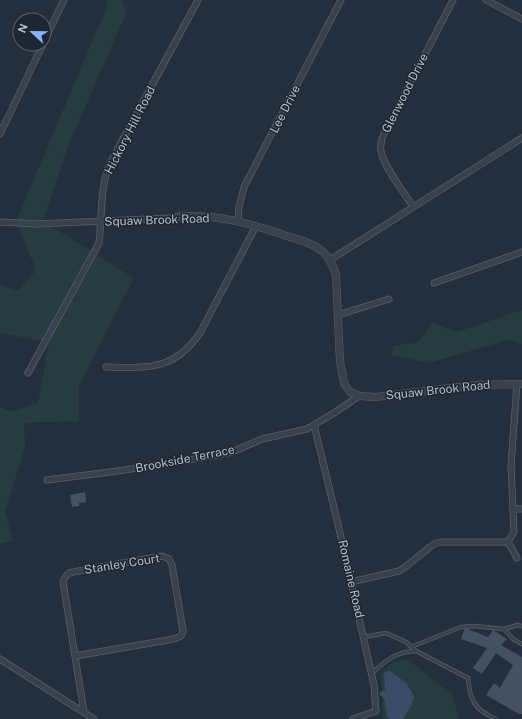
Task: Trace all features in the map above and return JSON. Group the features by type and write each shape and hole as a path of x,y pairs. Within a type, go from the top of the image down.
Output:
{"street":[{"path":"52,25 64,0"},
{"name":"Hickory Hill Road","path":"28,373 99,242 102,221 102,195 109,165 198,0"},
{"name":"Lee Drive","path":"238,221 239,207 244,187 341,0"},
{"name":"Glenwood Drive","path":"413,206 385,164 380,150 380,144 453,0"},
{"path":"486,0 522,19"},
{"path":"0,134 39,52"},
{"path":"330,260 522,138"},
{"name":"Squaw Brook Road","path":"0,222 38,224 194,216 238,221 256,226 314,246 322,251 334,266 336,275 339,351 343,377 348,390 359,396 376,397 457,387 520,384"},
{"path":"106,367 147,368 156,366 173,359 189,347 200,333 256,226"},
{"path":"434,283 522,252"},
{"path":"338,315 389,299"},
{"path":"508,542 514,532 511,465 520,384"},
{"name":"Brookside Terrace","path":"47,480 118,471 232,452 262,439 314,425 359,396"},
{"name":"Romaine Road","path":"314,425 364,637 374,685 376,719"},
{"path":"513,509 522,509"},
{"path":"352,582 399,571 434,544 441,542 508,542"},
{"path":"508,542 518,558"},
{"name":"Stanley Court","path":"75,656 174,639 180,636 182,631 172,565 169,559 162,556 67,574 63,582 84,712"},
{"path":"0,659 94,719"},
{"path":"353,719 376,711"}],"lane":[{"path":"411,647 461,627 474,626 504,629 522,626"},
{"path":"504,629 513,639 522,644"},
{"path":"364,637 386,633 406,642 416,651 468,678 469,688 476,707 484,714 496,719"},
{"path":"371,674 385,660 408,651 416,651"}],"green space":[{"path":"107,0 122,0 126,14 68,146 43,221 134,278 79,386 79,421 24,423 25,448 5,511 13,540 0,544 0,407 11,412 38,403 49,342 0,333 0,285 18,291 36,270 16,221 108,4"},
{"path":"522,310 522,344 508,340 429,363 391,355 394,346 418,342 433,323 457,332"},
{"path":"407,659 452,694 459,719 383,719 381,673 393,662"}],"water":[{"path":"389,670 406,683 414,696 412,704 403,719 390,719 387,717 384,698 380,695 380,692 385,690 384,673"}],"building":[{"path":"85,492 86,502 79,503 79,506 72,507 70,495"},
{"path":"465,628 488,637 493,630 507,639 501,645 522,657 522,714 519,714 486,695 494,683 500,688 513,665 496,653 482,674 473,668 487,648 461,639"}]}
